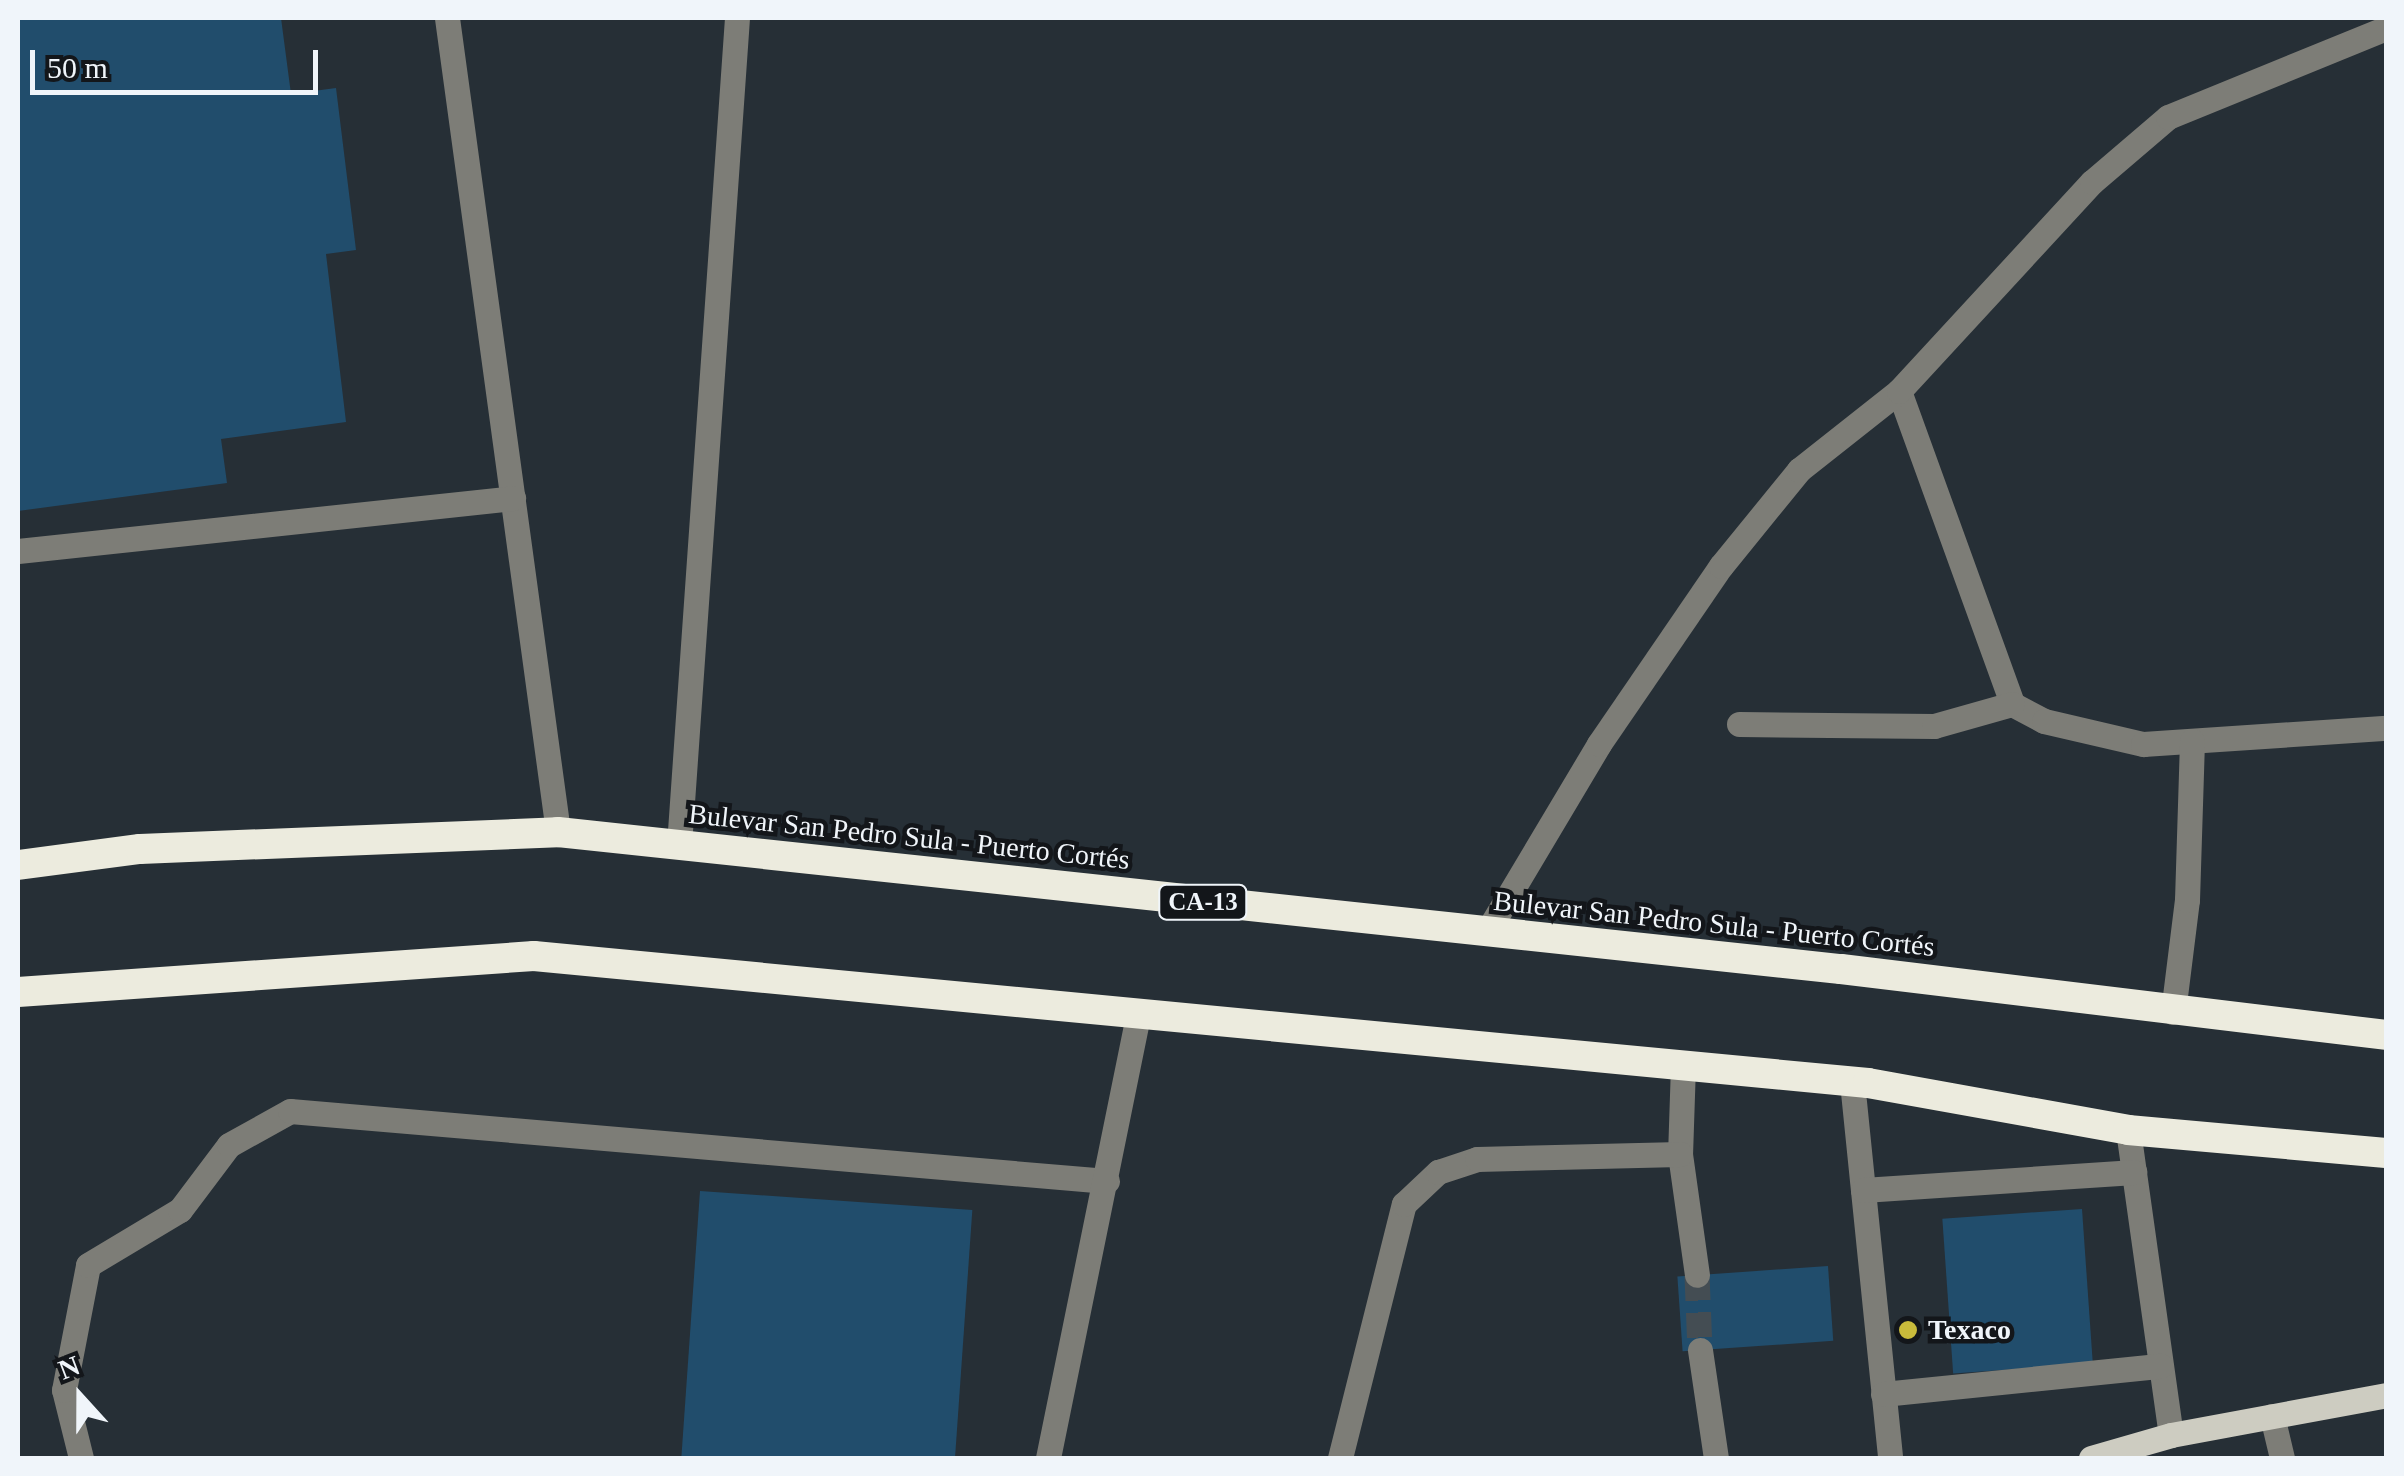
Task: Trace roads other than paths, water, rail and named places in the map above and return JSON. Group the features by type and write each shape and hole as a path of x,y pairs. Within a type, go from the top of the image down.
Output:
{"highway":[{"name":"Bulevar San Pedro Sula - Puerto Cortés","path":"18,865 140,849 558,832 1487,932 2386,1035"},
{"path":"18,992 534,956 1683,1064 1852,1082 2128,1130 2386,1153"}],"main road":[{"path":"2091,1458 2171,1436 2386,1395"}],"lane":[{"path":"446,18 558,832"},
{"path":"679,845 737,18"},
{"path":"1487,932 1599,744 1721,566 1799,470 1899,392 2092,182 2168,118 2386,28"},
{"path":"1899,392 2012,704 2044,721 2144,744 2386,728"},
{"path":"18,551 513,498"},
{"path":"1739,724 1934,726 2012,704"},
{"path":"2173,1012 2188,900 2192,741"},
{"path":"1048,1458 1139,1012"},
{"path":"1683,1064 1680,1154 1697,1275"},
{"path":"1852,1082 1890,1458"},
{"path":"81,1458 64,1390 88,1265 180,1210 230,1145 290,1111 1106,1181"},
{"path":"2128,1130 2171,1436"},
{"path":"1340,1458 1404,1204 1438,1172 1477,1159 1680,1154"},
{"path":"1863,1190 2134,1172"},
{"path":"1700,1350 1716,1458"},
{"path":"1883,1394 2162,1366"},
{"path":"2272,1416 2282,1458"}],"tunnel":[{"path":"1697,1275 1700,1350"}],"place":[{"name":"Texaco","path":"1908,1330"}]}
